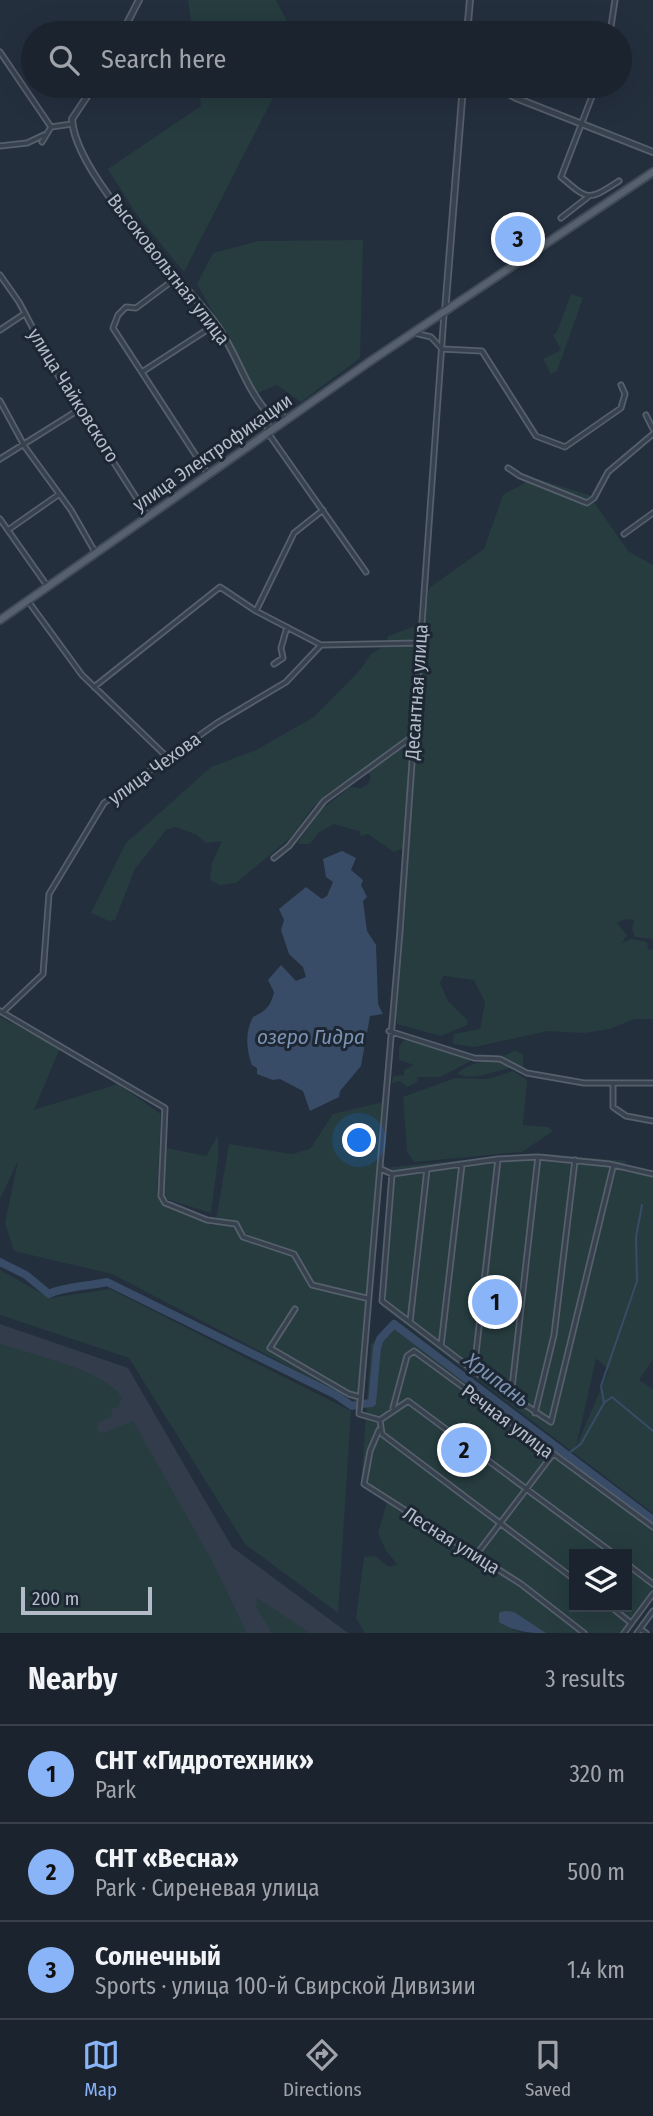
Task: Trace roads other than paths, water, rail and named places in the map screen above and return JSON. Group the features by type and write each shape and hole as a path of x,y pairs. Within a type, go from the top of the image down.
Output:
{"main road":[{"name":"улица Электрофикации","path":"0,620 286,419 653,172"}],"street":[{"path":"128,21 139,0"},
{"path":"468,21 470,0"},
{"path":"612,21 615,0"},
{"path":"0,52 21,83"},
{"path":"31,98 51,127"},
{"path":"0,146 27,143 44,135 51,127 72,124 86,98"},
{"name":"Десантная улица","path":"380,1420 359,1414 360,1397 367,1298 381,1169 389,1031 400,931 419,643 462,98"},
{"path":"516,98 652,151 653,144"},
{"path":"591,98 561,177 588,197 594,197 619,181"},
{"name":"Высоковольтная улица","path":"72,124 88,163 138,234 216,324 259,405 267,412"},
{"path":"42,142 44,135"},
{"path":"561,218 588,197"},
{"path":"594,197 602,207"},
{"name":"улица Чайковского","path":"0,275 148,516"},
{"path":"176,278 136,308 126,307 113,328 208,474"},
{"path":"0,330 24,313"},
{"path":"142,372 216,324"},
{"path":"415,333 432,337 442,349 482,352 534,433 565,447 621,408 625,394 621,385"},
{"path":"0,401 95,552"},
{"path":"0,459 80,409"},
{"path":"286,419 278,412 267,412 268,432 366,572"},
{"path":"509,468 520,476 587,503 594,498 608,472 653,431 646,415"},
{"path":"8,530 58,495"},
{"path":"256,611 294,533 323,510"},
{"path":"624,534 653,513"},
{"path":"0,519 48,587"},
{"path":"94,687 220,587 256,611 321,645 419,643"},
{"path":"28,601 78,670 169,759"},
{"path":"274,664 284,658 281,648 287,627"},
{"name":"улица Чехова","path":"2,1012 43,974 49,894 104,803 217,723 286,682 321,645"},
{"path":"274,858 289,846 324,801 413,736"},
{"path":"2,1012 165,1108 161,1196 165,1203 207,1220 236,1224 243,1237 294,1254 312,1285 367,1298"},
{"path":"389,1031 474,1058 500,1059 527,1073 584,1083 653,1083"},
{"path":"613,1083 613,1107 626,1116 653,1122"},
{"path":"381,1169 393,1174 498,1159 538,1157 575,1160 653,1174"},
{"path":"510,1397 538,1157"},
{"path":"474,1371 498,1159"},
{"path":"535,1413 554,1335 575,1160"},
{"path":"442,1346 462,1164"},
{"path":"393,1174 382,1301 510,1397 551,1422 613,1167"},
{"path":"410,1322 427,1169"},
{"path":"295,1309 270,1348 349,1394 360,1397"},
{"name":"Речная улица","path":"393,1408 407,1356 414,1351 653,1527"},
{"path":"569,1575 379,1430 380,1420 393,1408 408,1401 607,1549"},
{"name":"Лесная улица","path":"379,1430 370,1451 364,1484 538,1596 584,1633"},
{"path":"476,1555 553,1454"},
{"path":"632,1568 653,1584"},
{"path":"624,1633 653,1594"},
{"path":"646,1633 638,1631 653,1611"},
{"path":"617,1612 631,1623"}],"water":[{"name":"озеро Гидра","path":"342,851 356,858 351,870 363,880 361,885 367,897 363,901 367,931 376,945 378,1004 383,1014 370,1016 361,1066 340,1091 339,1097 310,1111 303,1091 280,1079 273,1080 257,1074 257,1068 252,1065 247,1041 253,1017 265,1010 271,1001 274,992 268,980 281,965 296,981 306,977 303,967 289,954 281,930 284,920 279,909 306,887 322,899 327,896 333,882 326,877 323,859"},
{"path":"514,1612 546,1633 522,1631 499,1622 499,1613"}],"waterway":[{"path":"566,1455 581,1444 604,1403 601,1386 637,1281 636,1237 642,1205"},
{"name":"Хрипань","path":"0,1262 26,1275 49,1294 107,1282 336,1395 352,1406 357,1405"},
{"name":"Хрипань","path":"361,1404 372,1403 377,1348 380,1339 394,1324 653,1520"},
{"path":"605,1402 612,1397 653,1431"}],"place":[{"name":"Солнечный","path":"518,239"},
{"name":"СНТ «Гидротехник»","path":"495,1302"},
{"name":"СНТ «Весна»","path":"464,1450"}]}
